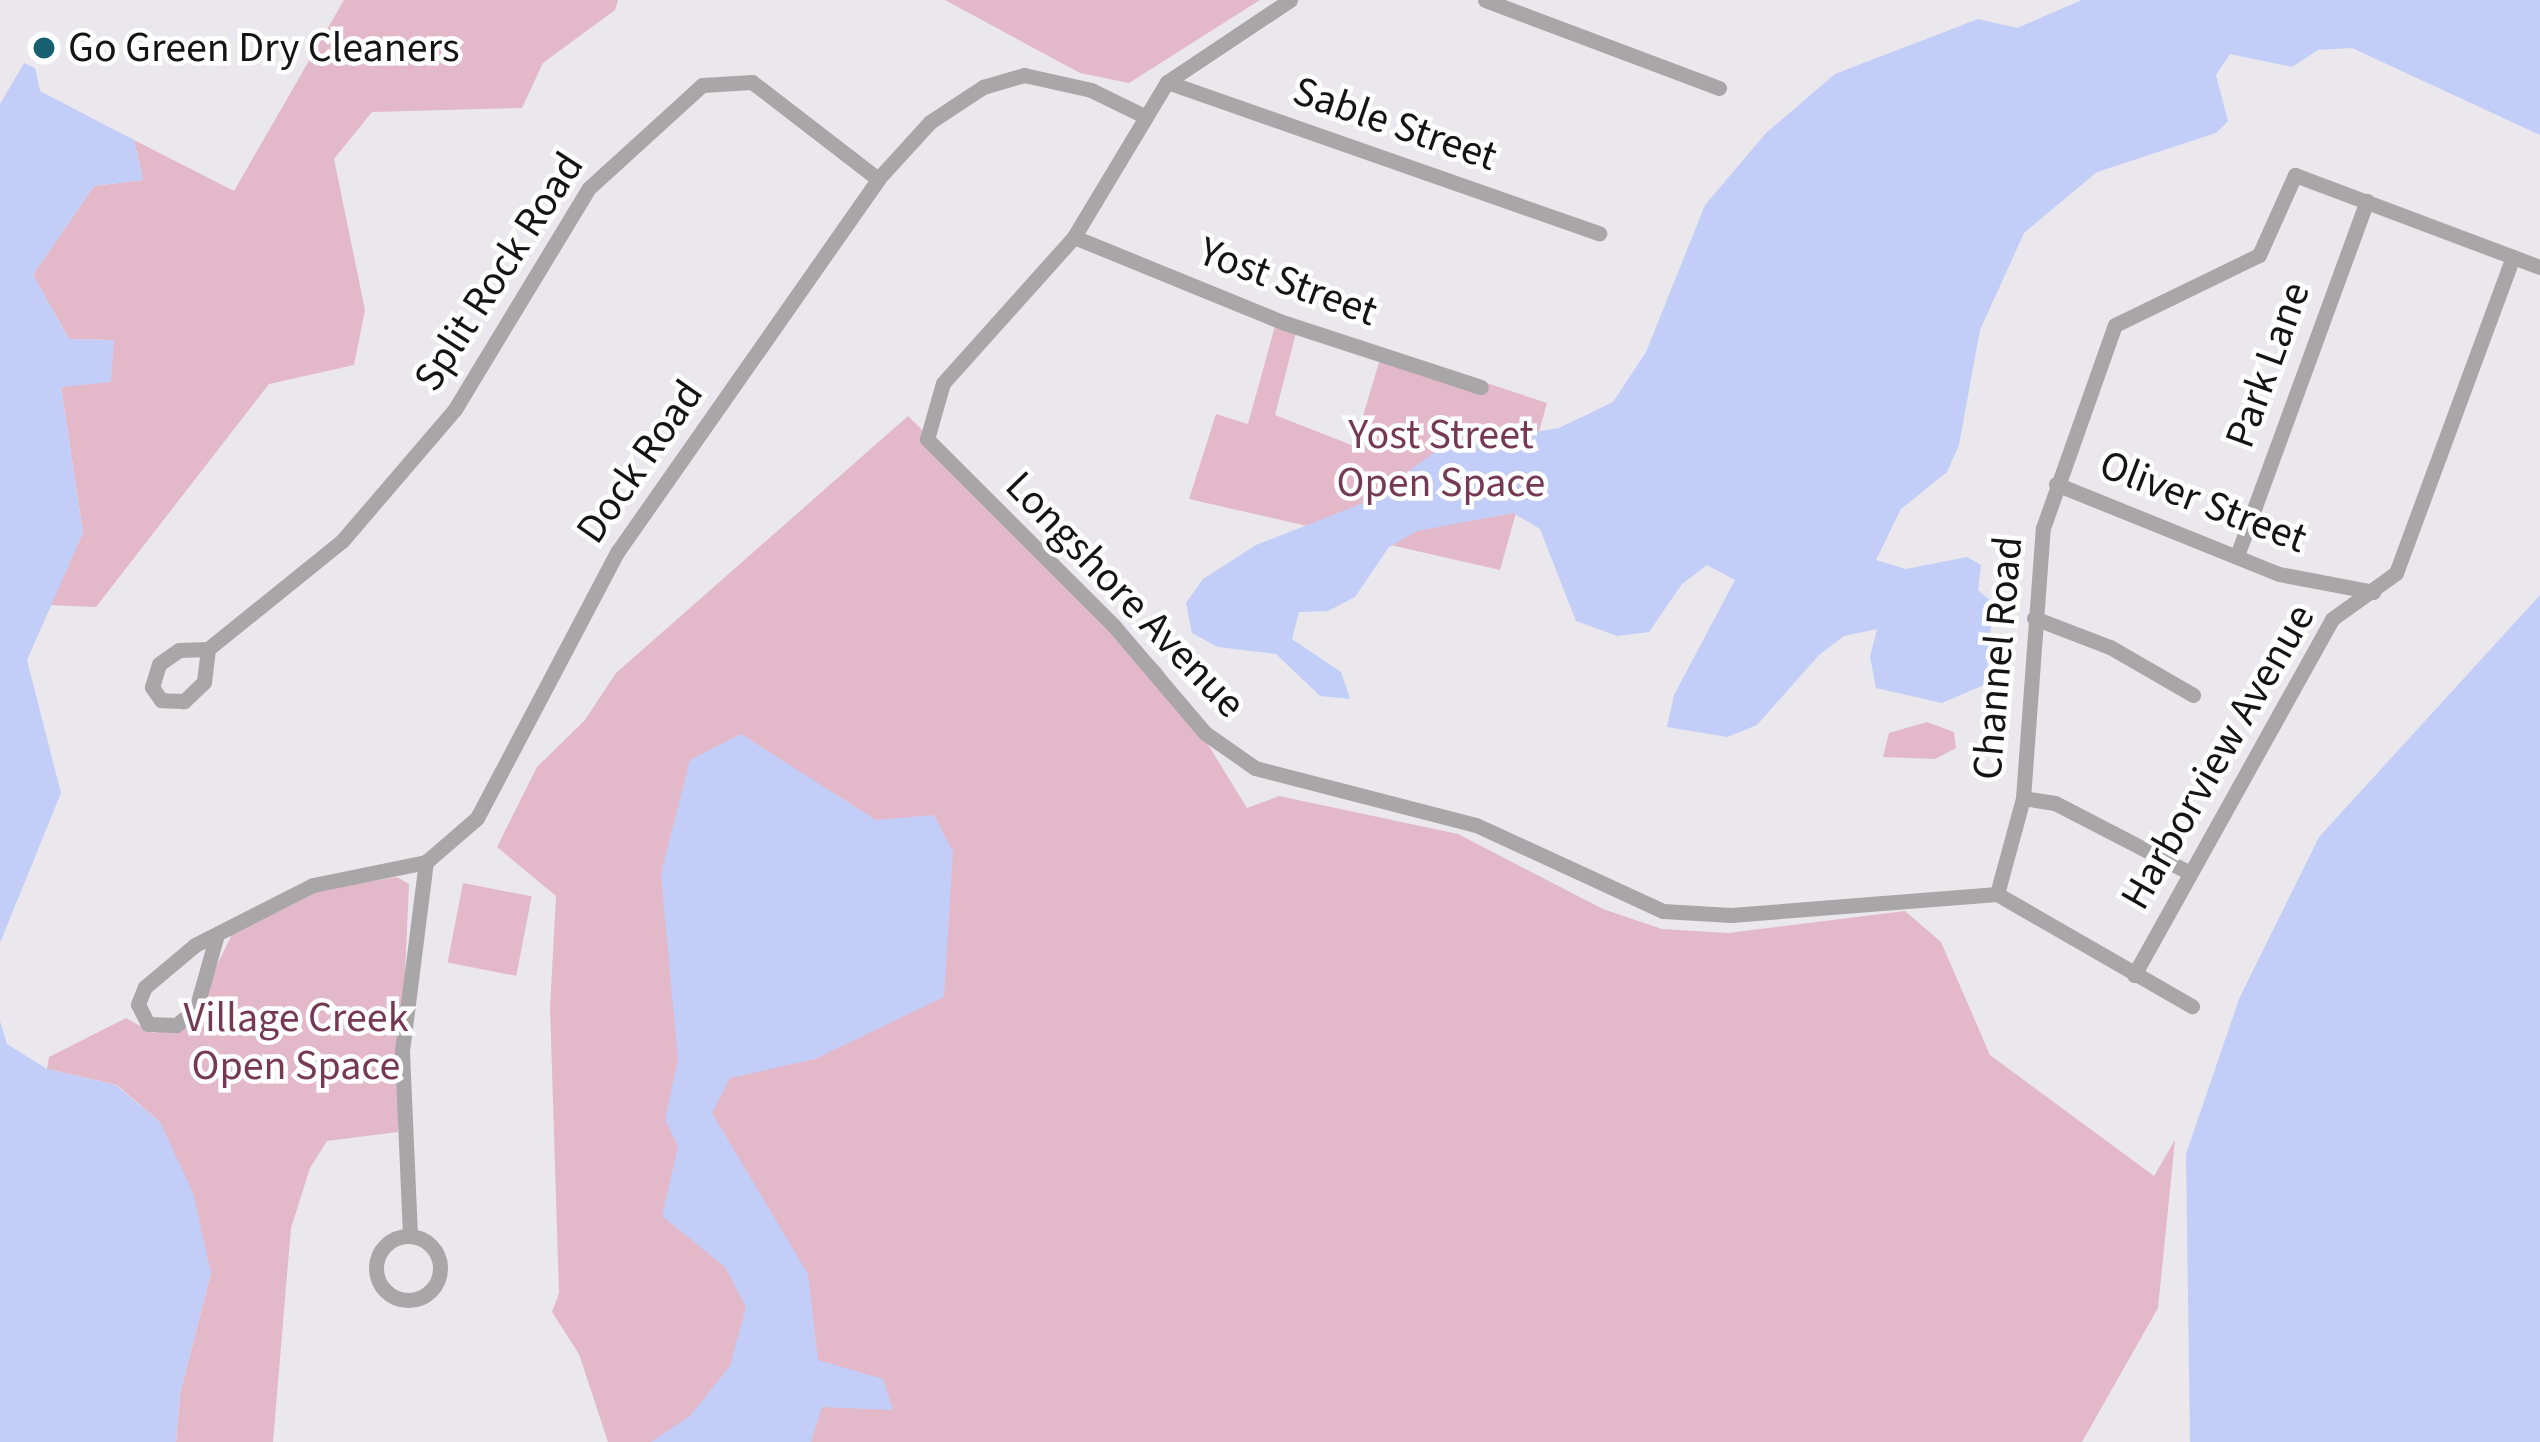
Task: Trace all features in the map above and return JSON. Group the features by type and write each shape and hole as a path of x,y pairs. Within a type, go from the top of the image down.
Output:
{"street":[{"path":"1074,237 1167,82 1290,0"},
{"path":"1485,0 1719,88"},
{"name":"Dock Road","path":"216,938 196,1009 176,1025 148,1024 138,1004 145,987 166,965 313,885 426,862 477,818 618,551 878,179 929,122 1010,77 1044,75 1146,117"},
{"name":"Split Rock Road","path":"208,649 342,541 455,409 589,188 702,86 752,82 878,179"},
{"name":"Sable Street","path":"1167,82 1599,233"},
{"name":"Channel Road","path":"1997,894 2024,798 2034,618 2056,484 2114,324 2259,254 2295,175 2367,201"},
{"path":"2367,201 2540,267"},
{"name":"Park Lane","path":"2238,553 2367,201"},
{"name":"Yost Street","path":"1074,237 1285,323 1481,386"},
{"name":"Longshore Avenue","path":"1074,237 943,383 927,422 927,439 1114,626 1205,733 1243,763 1476,825 1663,911 1731,915 1997,894"},
{"name":"Harborview Avenue","path":"2134,975 2332,620 2373,592 2399,565 2512,257"},
{"name":"Oliver Street","path":"2056,484 2326,586 2373,592"},
{"name":"Oliver Street","path":"2326,586 2332,620"},
{"path":"2034,618 2110,646 2193,695"},
{"path":"2024,798 2055,803 2190,873"},
{"path":"410,1235 402,1051 426,862"},
{"path":"1997,894 2192,1006"},
{"path":"410,1235 431,1244 440,1264 435,1286 405,1300 385,1291 375,1271 381,1249 410,1235"}],"green space":[{"path":"344,0 618,0 615,10 543,63 522,108 372,112 334,159 365,310 354,365 269,384 96,607 46,605 83,533 61,387 113,340 69,339 33,275 94,186 143,180 134,140 234,191"},
{"path":"945,0 1260,0 1129,83 1080,73"},
{"name":"Yost Street Open Space","path":"1278,315 1299,321 1275,415 1354,446 1383,349 1547,403 1500,570 1189,499 1216,414 1248,424"},
{"path":"908,416 1161,668 1247,808 1279,796 1458,834 1603,909 1662,929 1728,933 1905,911 1941,942 1990,1055 2154,1176 2175,1140 2158,1308 2082,1442 608,1442 579,1354 552,1312 559,1293 550,1007 556,896 497,847 537,767 585,720 616,673"},
{"path":"1927,722 1954,732 1956,748 1935,759 1883,757 1889,733"},
{"name":"Village Creek Open Space","path":"397,877 409,884 398,1132 327,1141 310,1168 291,1228 273,1442 176,1442 180,1394 211,1273 160,1122 117,1085 47,1069 49,1057 126,1018 153,1033 188,1025 235,928 315,891"},
{"path":"463,883 532,896 516,976 448,963"}],"water":[{"path":"2082,0 2540,0 2540,135 2352,48 2318,50 2292,67 2230,54 2216,75 2228,121 2216,133 2097,172 2024,233 1980,330 1959,445 1947,472 1901,509 1876,560 1906,569 1967,557 1981,565 1978,590 1993,603 1986,684 1942,703 1876,688 1870,657 1877,629 1844,636 1819,655 1757,725 1727,737 1667,727 1674,695 1735,580 1707,565 1682,584 1649,632 1617,636 1576,621 1540,529 1513,513 1417,531 1389,547 1355,597 1328,611 1299,612 1292,639 1341,672 1350,699 1320,696 1276,654 1218,647 1192,633 1186,603 1203,579 1256,545 1366,502 1442,447 1559,428 1613,402 1646,352 1705,205 1766,133 1835,74 1978,19 2017,28"},
{"path":"24,63 35,68 40,91 134,140 143,180 94,186 33,275 69,339 114,340 111,382 61,387 83,533 27,660 61,793 0,943 0,104"},
{"path":"2540,595 2540,1442 2190,1442 2186,1154 2239,999 2319,837"},
{"path":"741,734 876,820 934,815 953,852 944,997 815,1059 730,1078 712,1113 808,1274 818,1360 883,1379 893,1410 822,1407 811,1442 651,1442 690,1416 730,1366 746,1307 725,1267 662,1216 678,1147 665,1119 678,1060 661,874 690,760"},
{"path":"0,1021 7,1044 47,1069 116,1085 160,1122 193,1193 211,1273 180,1394 176,1442 0,1442"}],"place":[{"name":"Go Green Dry Cleaners","path":"44,48"}]}
